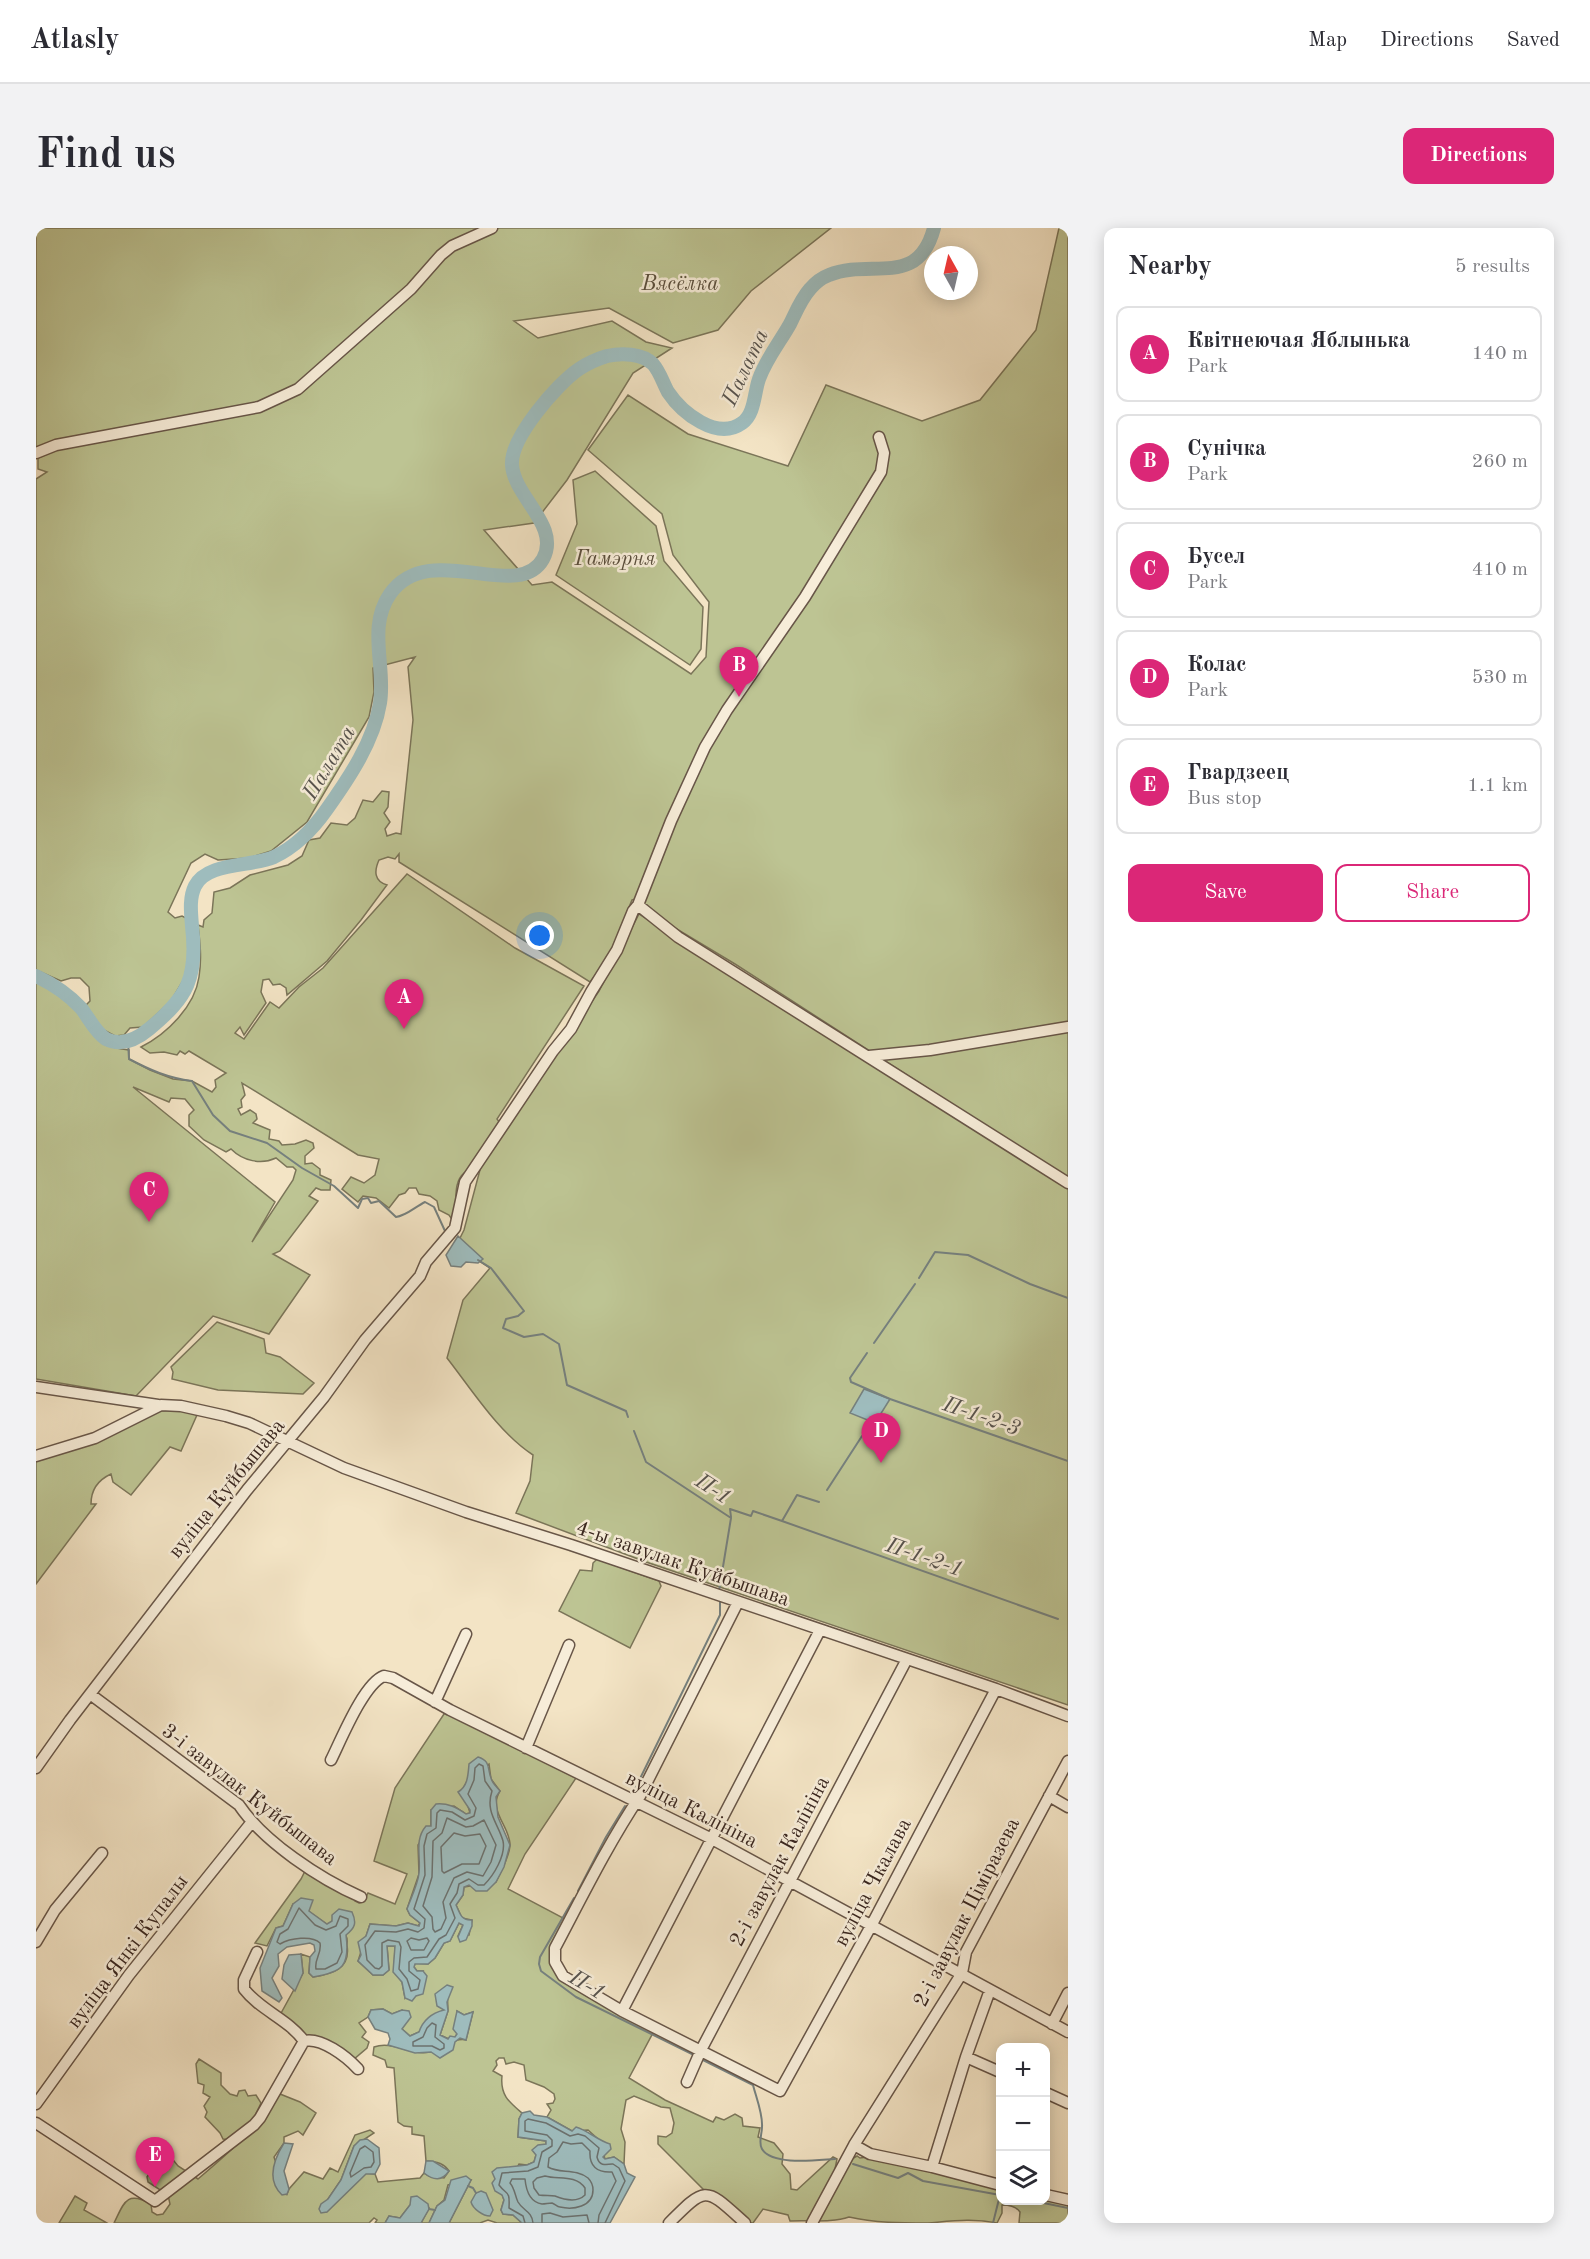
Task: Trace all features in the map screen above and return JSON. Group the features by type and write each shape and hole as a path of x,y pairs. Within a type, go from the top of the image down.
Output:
{"street":[{"path":"36,453 56,445 259,407 298,389 411,289 441,255 452,246 492,228"},
{"path":"879,437 884,453 881,472 805,597 727,710 705,747 672,820 638,905 678,936 869,1056 889,1072 1068,1183"},
{"name":"вуліца Куйбышава","path":"36,1768 247,1490 324,1397 365,1340 420,1276 426,1262 450,1236 458,1220 460,1197 465,1182 553,1050 571,1029 617,950 633,911 638,905"},
{"path":"869,1056 940,1049 1068,1027"},
{"name":"4-ы завулак Куйбышава","path":"36,1387 181,1407 249,1423 344,1468 455,1508 996,1689 1068,1716"},
{"path":"36,1456 95,1438 161,1405"},
{"path":"701,2050 622,2011 563,1976 555,1962 555,1948 636,1803 738,1602"},
{"path":"622,2011 820,1630"},
{"path":"435,1702 466,1634"},
{"path":"526,1748 569,1645"},
{"name":"2-і завулак Калініна","path":"687,2082 701,2050 907,1659"},
{"name":"вуліца Калініна","path":"331,1760 352,1716 373,1684 384,1676 393,1678 526,1748 712,1839 1068,2032"},
{"name":"вуліца Чкалава","path":"701,2050 780,2091 871,1926 996,1689"},
{"name":"3-і завулак Куйбышава","path":"90,1694 239,1805 251,1823 314,1872 361,1897"},
{"name":"2-і завулак Ціміразева","path":"812,2223 854,2145 962,1973 966,1952 1068,1761"},
{"path":"1048,1796 1068,1807"},
{"name":"вуліца Янкі Купалы","path":"36,2104 129,1975 251,1823"},
{"path":"36,1942 55,1910 102,1853"},
{"path":"257,1952 244,1980 244,1989 250,1997 297,2032 304,2041"},
{"path":"932,2167 966,2056 990,1990"},
{"path":"1052,2024 1068,1993"},
{"path":"304,2041 315,2040 353,2063 358,2069"},
{"path":"36,2123 155,2201 254,2125 304,2041"},
{"path":"966,2056 996,2070"},
{"path":"1050,2095 1068,2103"},
{"path":"854,2145 870,2154 996,2184"},
{"path":"669,2223 693,2198 704,2194 717,2198 745,2223"},
{"path":"1050,2196 1068,2200"}],"green space":[{"name":"Вясёлка","path":"36,228 831,228 751,291 718,330 673,343 609,308 514,321 538,338 612,321 646,342 672,348 633,373 567,480 534,523 484,530 532,585 552,582 691,674 706,657 709,602 673,555 662,514 588,450 628,395 688,434 788,466 826,385 922,421 980,400 1036,330 1059,228 1068,228 1068,1179 735,964 675,928 636,899 632,900 608,959 590,982 399,862 399,854 395,859 388,857 379,860 376,875 387,885 327,961 287,995 286,988 280,984 273,985 269,979 263,980 261,992 266,1003 244,1035 240,1027 235,1033 244,1039 270,1002 279,1008 299,987 323,968 407,874 515,948 584,986 497,1119 500,1123 467,1174 464,1173 460,1178 456,1189 453,1221 449,1215 439,1210 437,1201 430,1196 419,1194 416,1188 409,1188 405,1193 399,1195 389,1208 376,1198 363,1196 358,1202 342,1189 351,1177 364,1183 375,1175 379,1159 358,1155 242,1083 245,1095 241,1100 242,1107 238,1109 241,1115 250,1110 256,1114 257,1119 253,1123 270,1130 269,1139 279,1141 282,1145 306,1140 313,1143 314,1148 305,1156 305,1164 312,1163 320,1169 320,1175 331,1180 330,1190 316,1188 309,1196 318,1201 280,1251 273,1254 310,1275 269,1334 213,1316 136,1396 36,1379 36,980 57,992 71,1004 101,1042 129,1050 129,1059 150,1070 173,1079 192,1081 212,1092 216,1087 215,1080 226,1073 189,1051 185,1054 180,1051 177,1055 164,1052 150,1053 141,1047 170,1027 192,998 200,970 198,925 203,927 204,920 212,913 214,892 230,888 250,875 288,865 302,856 309,840 320,838 331,823 347,825 355,818 363,800 373,802 382,791 389,792 388,807 384,813 390,822 385,829 387,836 401,834 413,720 408,667 415,657 373,668 374,692 369,717 307,822 271,851 249,858 218,860 205,854 191,863 168,912 175,918 182,916 188,919 189,956 184,979 171,1001 143,1027 130,1028 124,1035 115,1036 102,1029 85,1006 90,1001 89,987 80,978 61,981 36,970 36,479 47,472 38,469 38,458 54,451 36,448","holes":["133,1087 169,1102 171,1098 185,1099 194,1110 189,1115 189,1126 204,1140 226,1152 231,1149 252,1161 276,1158 287,1167 293,1167 296,1170 293,1180 252,1242 275,1202"]},
{"name":"Гамэрня","path":"595,471 656,526 664,561 703,607 701,649 690,665 556,575 577,524 573,480"},
{"path":"639,914 753,990 1068,1189 1068,1705 646,1562 516,1513 530,1481 533,1455 497,1423 447,1358 463,1300 490,1268 456,1246 464,1230 481,1166 599,991"},
{"path":"217,1322 264,1339 266,1353 280,1357 314,1383 303,1394 218,1390 172,1379 171,1367"},
{"path":"180,1410 197,1415 181,1451 170,1447 131,1495 113,1482 111,1474 102,1479 94,1489 91,1499 91,1504 96,1504 36,1584 36,1459 158,1411"},
{"path":"597,1559 659,1581 661,1586 630,1648 559,1611 580,1570 592,1571 593,1563"},
{"path":"446,1711 576,1778 525,1854 508,1889 567,1920 553,1963 654,2031 629,2078 665,2100 713,2122 716,2117 724,2120 735,2114 742,2118 743,2126 760,2128 758,2137 774,2143 783,2154 782,2164 790,2174 791,2189 797,2190 833,2157 837,2159 835,2169 857,2156 867,2157 996,2187 996,2205 1002,2205 1002,2213 997,2223 971,2220 898,2223 849,2217 828,2221 790,2221 788,2215 763,2209 753,2223 750,2223 718,2195 706,2192 658,2144 658,2136 666,2137 672,2133 674,2123 670,2108 661,2107 634,2096 626,2100 621,2129 625,2142 624,2164 614,2157 605,2159 600,2141 588,2130 572,2131 547,2117 551,2110 547,2104 553,2103 554,2094 526,2080 524,2065 514,2062 506,2064 504,2058 499,2058 493,2071 502,2076 504,2093 522,2113 519,2119 518,2137 546,2141 546,2145 536,2155 534,2162 527,2165 519,2164 502,2194 503,2214 513,2215 522,2223 497,2223 488,2220 480,2223 449,2223 471,2180 448,2185 444,2200 437,2206 429,2223 421,2223 429,2208 410,2205 400,2218 389,2216 385,2223 375,2223 377,2220 374,2218 369,2223 114,2223 127,2201 136,2198 151,2204 152,2212 157,2215 163,2214 170,2204 168,2195 148,2182 147,2177 155,2165 170,2156 178,2166 198,2179 242,2140 280,2094 300,2102 316,2113 303,2135 298,2131 284,2137 284,2143 274,2157 287,2194 304,2172 323,2179 330,2168 338,2172 355,2135 370,2130 374,2133 354,2146 341,2180 328,2199 327,2211 366,2173 375,2174 378,2182 420,2178 424,2173 444,2178 449,2171 444,2166 426,2161 424,2136 412,2134 412,2127 398,2122 394,2068 387,2067 385,2060 373,2055 374,2047 388,2045 422,2053 430,2052 457,2040 466,2040 473,2012 464,2015 457,2011 457,2034 449,2039 440,2035 448,2011 447,1985 445,2010 419,2032 410,2036 402,2029 402,2010 392,2014 383,2009 371,2010 368,2017 359,2023 366,2032 362,2037 369,2042 367,2048 354,2059 305,2037 280,2015 303,1973 301,1954 310,1957 309,1973 313,1977 339,1969 346,1960 347,1953 347,1939 344,1932 332,1921 328,1925 293,1904 283,1926 276,1928 267,1946 255,1943 306,1869 354,1897 359,1903 364,1901 368,1893 395,1904 407,1874 374,1861 395,1788","holes":["489,1764 491,1779 500,1791 496,1805 510,1846 496,1882 464,1887 463,1895 456,1905 462,1918 472,1920 469,1935 458,1936 463,1925 459,1923 450,1941 444,1943 435,1958 428,1964 415,1963 414,1967 417,1971 423,1971 405,1998 402,1982 394,1972 395,1946 387,1946 389,1970 383,1975 373,1975 358,1961 370,1924 396,1926 408,1923 418,1926 420,1923 410,1915 407,1909 419,1874 418,1845 431,1826 431,1810 454,1806 466,1814 470,1813 463,1789 468,1779"]},
{"path":"199,2059 221,2073 221,2085 230,2094 237,2096 239,2091 245,2090 248,2096 256,2095 261,2103 253,2120 230,2140 223,2139 205,2117 207,2112 204,2106 210,2097 203,2093 204,2085 198,2083 196,2064"},
{"path":"75,2196 87,2203 84,2210 107,2223 59,2223"},
{"path":"1050,2198 1068,2202 1068,2223 1019,2223 1020,2212 1012,2206 1002,2205 1050,2205"}],"water":[{"path":"458,1236 483,1259 478,1263 466,1262 461,1267 451,1266 446,1255"},
{"path":"864,1389 890,1399 875,1423 850,1413"},
{"path":"478,1757 487,1763 493,1783 500,1791 496,1797 498,1817 510,1845 504,1867 496,1882 487,1891 476,1891 469,1885 464,1887 463,1895 456,1905 463,1918 472,1920 466,1940 460,1942 458,1937 463,1925 459,1923 450,1941 444,1943 435,1958 428,1964 415,1964 417,1971 423,1971 427,1976 423,1994 416,1996 412,2001 405,1998 402,1982 393,1972 395,1946 387,1946 389,1970 383,1975 373,1975 358,1961 361,1955 358,1942 366,1936 370,1924 396,1926 408,1923 419,1926 420,1923 410,1915 407,1909 418,1877 422,1831 426,1826 431,1826 431,1810 436,1804 448,1805 466,1814 470,1813 458,1792 466,1783 469,1764"},
{"path":"301,1898 313,1900 309,1911 327,1924 332,1921 332,1915 339,1909 352,1912 354,1925 346,1935 345,1961 338,1970 331,1973 313,1977 309,1973 310,1957 315,1951 314,1945 310,1943 287,1947 278,1954 279,1966 272,1978 282,1998 279,2002 262,1991 260,1968 276,1928 283,1926 293,1904"},
{"path":"301,1954 303,1973 295,1991 282,1979 284,1965 289,1955"},
{"path":"447,1985 453,1987 447,2002 448,2011 440,2035 448,2039 450,2036 455,2037 457,2034 453,2029 457,2011 464,2015 473,2012 466,2040 460,2038 455,2042 453,2050 440,2058 431,2052 415,2053 388,2045 390,2039 388,2033 375,2029 368,2017 371,2010 383,2009 392,2014 402,2010 409,2011 411,2017 402,2029 410,2036 419,2032 428,2018 444,2010 437,2006 435,1994"},
{"path":"530,2111 534,2115 547,2117 572,2131 576,2127 581,2129 610,2144 611,2149 603,2157 605,2159 614,2157 624,2164 627,2173 635,2177 610,2223 522,2223 513,2215 503,2214 501,2210 504,2200 502,2195 495,2191 492,2183 495,2179 492,2172 497,2168 527,2165 534,2162 536,2155 532,2150 538,2145 546,2144 546,2141 518,2137 519,2119 522,2113"},
{"path":"367,2139 379,2148 380,2164 375,2174 366,2174 327,2212 321,2213 319,2209 321,2204 328,2199 341,2180 354,2146 360,2140"},
{"path":"284,2143 293,2144 284,2171 289,2189 287,2194 282,2195 274,2183 273,2169"},
{"path":"426,2161 433,2161 449,2171 438,2179 431,2177 424,2173"},
{"path":"466,2176 471,2180 449,2223 429,2223 437,2206 445,2200 451,2180"},
{"path":"481,2191 486,2193 493,2210 490,2216 479,2212 471,2202 476,2193"},
{"path":"417,2196 428,2204 429,2209 421,2223 385,2223 389,2216 400,2218 410,2205 411,2197"}],"waterway":[{"name":"Палата","path":"36,976 71,998 99,1033 112,1041 129,1041 139,1036 173,1007 187,985 191,973 193,959 192,895 201,878 219,869 274,857 297,842 322,816 360,759 372,731 380,703 378,633 383,607 390,594 407,578 427,571 449,570 514,576 531,571 543,559 547,547 546,535 542,523 515,477 512,465 513,454 536,412 570,376 586,365 607,356 619,354 637,356 653,364 668,392 691,416 711,427 732,428 742,423 749,414 765,364 790,324 801,301 814,285 826,276 845,271 905,265 917,259 927,247 934,228"},
{"path":"128,1041 129,1059 159,1073 192,1081 213,1115 230,1131 267,1143 302,1168 334,1186 358,1208 362,1199 368,1198 371,1203 379,1201 396,1217 425,1202 434,1207 445,1231"},
{"path":"919,1278 935,1252 968,1255 1030,1284 1068,1298"},
{"path":"478,1260 491,1268 524,1311 518,1316 506,1319 503,1328 524,1337 543,1334 559,1344 567,1385 626,1411 628,1417"},
{"path":"874,1343 915,1284"},
{"name":"П-1-2-3","path":"867,1353 850,1378 851,1382 890,1399 1068,1461"},
{"name":"П-1","path":"634,1431 646,1462 731,1518 719,1591"},
{"path":"827,1490 862,1436"},
{"path":"731,1517 730,1509 751,1516 753,1511 782,1521 797,1495 819,1502"},
{"name":"П-1-2-1","path":"782,1521 1058,1619"},
{"name":"П-1","path":"632,1795 720,1615 720,1601"},
{"name":"П-1","path":"578,1891 625,1806"},
{"name":"П-1","path":"574,1898 540,1957 541,1971 576,1997 694,2055"},
{"path":"703,2060 753,2085 761,2117 761,2146 767,2154 775,2158 796,2161 835,2159"},
{"path":"853,2164 898,2178 908,2173 923,2181 996,2194"},
{"path":"468,2186 476,2193"},
{"path":"1050,2204 1068,2208"},
{"path":"993,2223 998,2205"},
{"path":"429,2209 435,2210"}],"place":[{"name":"Сунічка","path":"739,697"},
{"name":"Квітнеючая Яблынька","path":"404,1029"},
{"name":"Бусел","path":"149,1222"},
{"name":"Колас","path":"881,1463"},
{"name":"Гвардзеец","path":"155,2187"}]}
